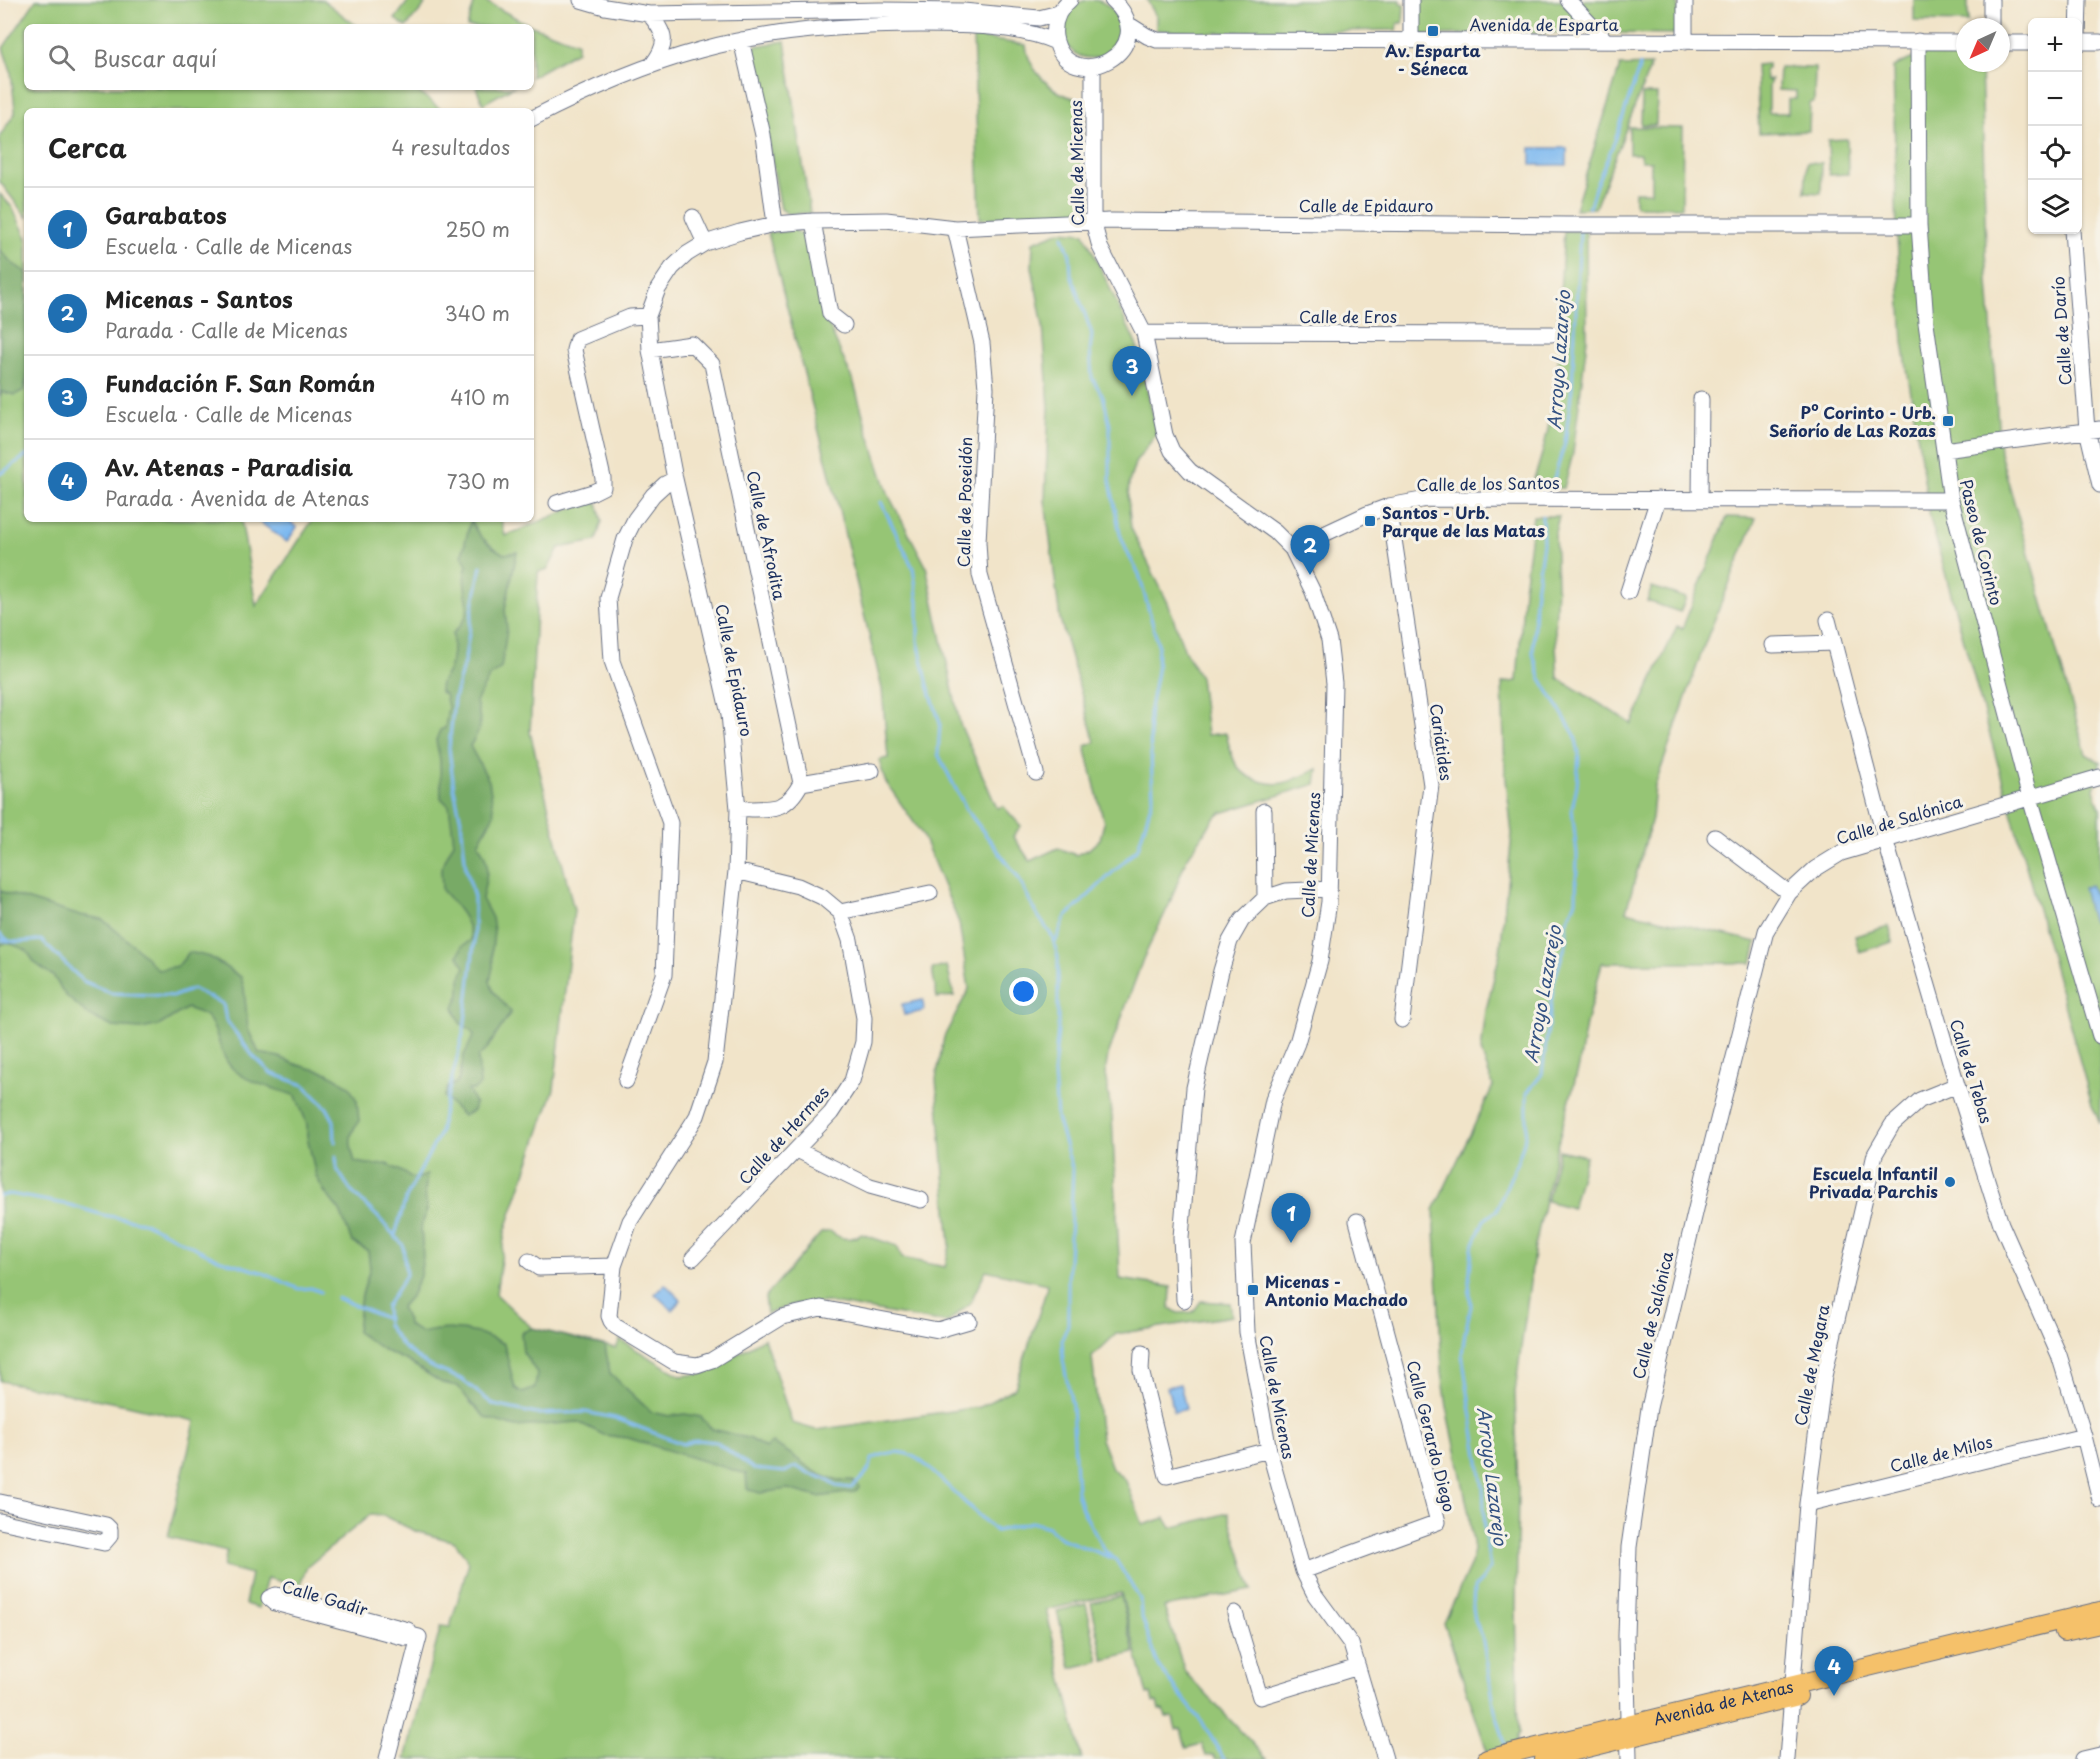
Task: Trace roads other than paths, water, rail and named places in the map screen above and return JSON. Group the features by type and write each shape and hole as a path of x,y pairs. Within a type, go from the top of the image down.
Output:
{"main road":[{"name":"Avenida de Atenas","path":"1487,1759 1629,1732 2100,1611"},
{"name":"Avenida de Atenas","path":"1793,1691 2100,1624"},
{"name":"Avenida de Atenas","path":"1544,1759 1629,1732"}],"street":[{"path":"581,0 605,7 649,14 963,11 1039,18 1059,13"},
{"path":"1070,0 1059,13 1054,32 1056,42 1070,60 1093,67 1103,65 1120,54 1125,45 1128,24 1120,7 1112,0"},
{"path":"1410,41 1411,0"},
{"path":"1568,0 1606,41"},
{"path":"1685,0 1685,42"},
{"path":"1991,0 1991,18"},
{"path":"2079,0 2079,18"},
{"path":"792,12 795,18 793,31"},
{"path":"649,14 660,28 664,41 661,53 652,65"},
{"name":"Avenida de Esparta","path":"1128,24 1157,40 1956,42"},
{"path":"534,118 598,86 652,65 741,40 793,31 872,25 959,25 1038,34 1056,42"},
{"path":"741,40 763,135 775,224"},
{"name":"Paseo de Corinto","path":"1918,42 1918,225 1926,323 1951,500 2030,798 2100,1036"},
{"path":"2082,42 2100,42"},
{"path":"2010,43 2028,43"},
{"name":"Calle de Micenas","path":"1093,67 1093,221 1100,247 1144,333 1161,423 1172,451 1191,471 1275,532 1292,549 1324,620 1330,651 1334,683 1329,902 1320,961 1297,1043 1273,1100 1243,1243 1247,1332 1269,1450 1303,1570 1315,1595 1352,1644 1385,1759"},
{"path":"693,217 705,243"},
{"name":"Calle de Epidauro","path":"969,1321 938,1330 821,1308 782,1317 712,1360 697,1365 674,1362 615,1326 609,1316 614,1266 630,1221 697,1116 715,1062 736,871 738,809 729,714 675,479 650,350 648,316 658,289 672,268 687,254 705,243 775,224 813,221 886,220 955,228 1093,221 1918,225"},
{"path":"813,221 830,314 843,325"},
{"name":"Calle de Poseidón","path":"955,228 982,343 986,387 978,542 980,575 1036,773"},
{"name":"Calle de Darío","path":"2072,234 2100,485"},
{"path":"557,503 603,488 603,478 574,350 577,339 630,317 648,316"},
{"name":"Calle de Eros","path":"1144,333 1552,334"},
{"name":"Calle de Afrodita","path":"650,350 692,344 712,364 801,783"},
{"path":"1700,499 1701,399"},
{"path":"1944,450 2093,429"},
{"path":"626,1082 664,975 670,823 612,661 608,598 625,539 634,519 653,495 665,484 675,479"},
{"name":"Calle de los Santos","path":"1292,549 1389,506 1427,499 1951,500"},
{"path":"1628,592 1658,499"},
{"name":"Cariátides","path":"1389,506 1431,785 1402,1020"},
{"name":"Calle de Tebas","path":"1828,620 1885,839 1957,1085 2001,1224 2059,1355 2084,1436 2100,1500"},
{"path":"1773,645 1834,644"},
{"path":"738,809 782,807 794,797 801,783 872,771"},
{"name":"Calle de Salónica","path":"1629,1759 1626,1636 1629,1547 1649,1408 1704,1175 1766,931 1789,893 1815,869 1841,853 2030,798 2099,783"},
{"path":"1264,811 1265,898"},
{"path":"1715,837 1789,893"},
{"path":"736,871 798,886 822,897 840,912 930,892"},
{"path":"1184,1300 1181,1237 1194,1088 1230,941 1242,920 1265,898 1286,891 1329,889"},
{"name":"Calle de Hermes","path":"693,1258 831,1113 852,1081 863,1042 864,1018 850,940 840,912"},
{"name":"Calle de Megara","path":"1787,1759 1807,1504 1824,1376 1875,1154 1892,1125 1920,1100 1957,1085"},
{"path":"797,1150 870,1186 921,1200"},
{"name":"Calle Gerardo Diego","path":"1303,1570 1438,1522 1357,1221"},
{"path":"530,1261 539,1268 614,1266"},
{"path":"1142,1353 1141,1370 1167,1476 1269,1450"},
{"name":"Calle de Milos","path":"1807,1504 2084,1436"},
{"path":"0,1502 106,1524 111,1533 109,1539 104,1543 0,1521"},
{"name":"Calle Gadir","path":"276,1595 408,1630 411,1635 406,1638 275,1603 269,1598 276,1595"},
{"path":"1235,1613 1260,1697 1358,1668"},
{"path":"387,1759 419,1637 411,1635"},
{"path":"2083,1759 2100,1755"}],"water":[{"path":"1531,148 1567,148 1567,165 1531,165"},
{"path":"259,522 290,522 297,527 287,542"},
{"path":"2090,885 2100,909 2100,920 2097,922 2092,921 2083,888"},
{"path":"923,1000 924,1011 904,1015 902,1004"},
{"path":"665,1284 681,1300 672,1310 655,1294"},
{"path":"1180,1384 1186,1409 1174,1412 1167,1387"}],"waterway":[{"name":"Arroyo Lazarejo","path":"1589,208 1616,138 1640,65"},
{"name":"Arroyo Lazarejo","path":"1551,488 1565,443 1572,387 1580,232"},
{"path":"1055,943 1065,918 1138,848 1153,797 1149,714 1157,671 1158,644 1139,574 1120,534 1110,481 1110,425 1103,396 1092,378 1090,351 1092,334 1071,275 1070,255 1063,236"},
{"path":"0,474 24,457"},
{"path":"881,502 913,568 918,602 918,641 940,723 938,754 966,809 1018,877 1036,913 1052,936 1058,957 1058,1029 1054,1072 1057,1118 1073,1171 1068,1325 1062,1339 1063,1360 1072,1406 1077,1492 1082,1509 1104,1550 1116,1560 1140,1599 1141,1614 1159,1667 1204,1725 1224,1759"},
{"name":"Arroyo Lazarejo","path":"1506,1747 1495,1710 1482,1636 1475,1621 1473,1607 1474,1588 1490,1568 1485,1533 1483,1487 1462,1354 1471,1306 1469,1282 1472,1248 1484,1220 1496,1211 1524,1142 1527,1125 1527,1093 1542,1074 1554,981 1567,940 1566,923 1576,901 1577,854 1572,809 1577,785 1579,753 1575,735 1540,677 1533,654 1535,599 1543,543 1542,516"},
{"path":"395,1235 406,1198 440,1133 464,1030 474,944 474,897 466,869 449,748 454,699 465,659 481,566"},
{"path":"0,934 8,940"},
{"path":"0,940 19,942 41,940 83,981 111,993 174,996 193,989 223,1004 226,1020 253,1056 271,1073 304,1085 327,1108 334,1121 335,1142"},
{"path":"336,1156 337,1169 351,1191 403,1245 406,1275 386,1307 387,1325 403,1347 429,1366 461,1379 494,1405 537,1414 585,1412 615,1418 683,1444 698,1440 716,1442 754,1469 785,1472 796,1466 836,1486 851,1488 862,1479 872,1459 892,1453 907,1454 926,1465 996,1531 1031,1522 1048,1527 1060,1538 1112,1558"},
{"path":"0,1196 10,1194 143,1222 218,1259 261,1272 299,1289 311,1288 321,1292"},
{"path":"337,1298 387,1319"}],"place":[{"name":"Av. Esparta - Séneca","path":"1433,31"},
{"name":"Fundación F. San Román","path":"1132,396"},
{"name":"Pº Corinto - Urb. Señorío de Las Rozas","path":"1948,421"},
{"name":"Santos - Urb. Parque de las Matas","path":"1370,521"},
{"name":"Micenas - Santos","path":"1310,575"},
{"name":"Escuela Infantil Privada Parchis","path":"1950,1182"},
{"name":"Garabatos","path":"1291,1243"},
{"name":"Micenas - Antonio Machado","path":"1253,1290"},
{"name":"Av. Atenas - Paradisia","path":"1834,1696"}]}
